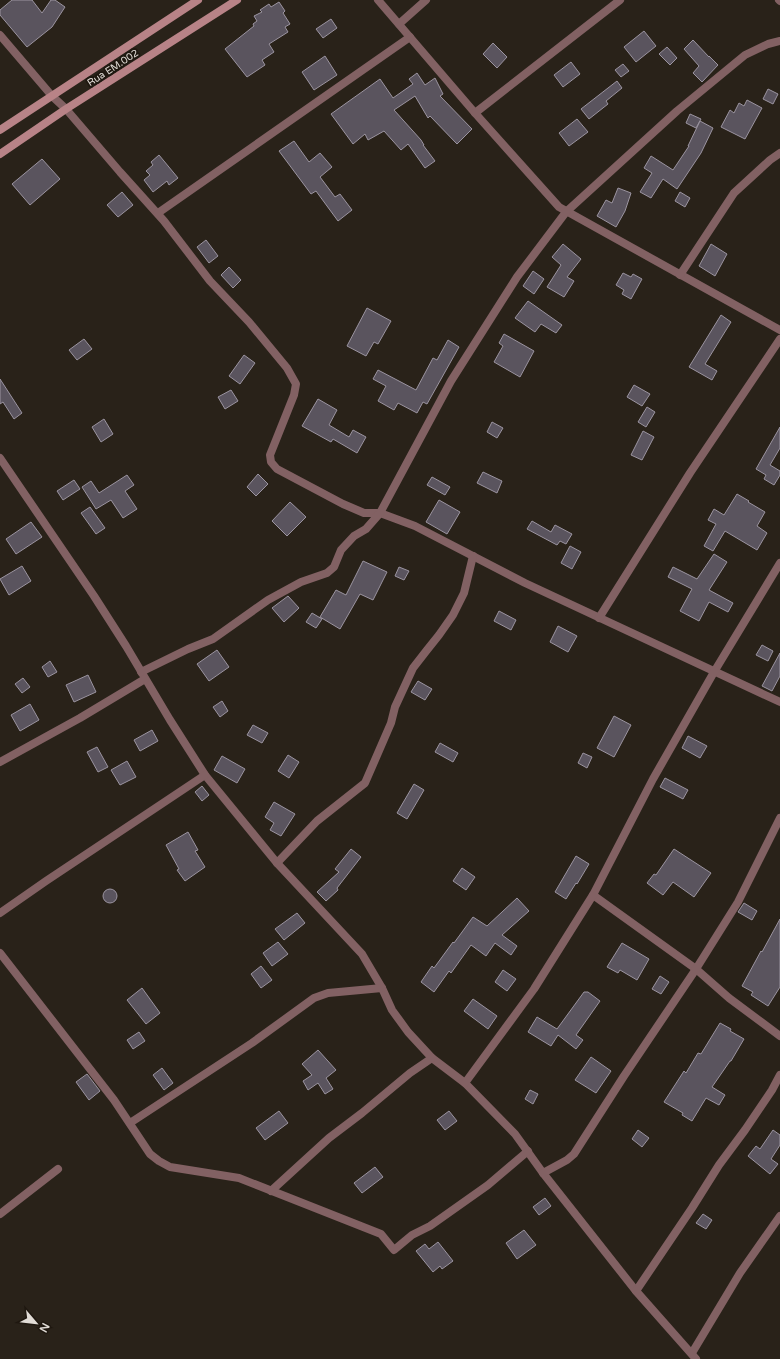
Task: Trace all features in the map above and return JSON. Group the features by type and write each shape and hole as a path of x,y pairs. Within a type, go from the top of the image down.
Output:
{"street":[{"name":"Rua EM.002","path":"0,130 198,0"},
{"name":"Rua EM.002","path":"0,154 66,109 237,0"},
{"path":"378,0 475,113 559,207 780,330"},
{"path":"399,24 426,0"},
{"path":"475,113 620,0"},
{"path":"0,35 52,96 66,109 120,172 158,213 210,281 249,322 287,368 296,384 294,395 270,455 271,462 277,470 364,513 380,513 415,526 525,583 780,702"},
{"path":"158,213 410,37"},
{"path":"0,762 80,718 143,675 188,648 213,639 268,600 301,582 328,573 334,567 341,550 354,536 366,529 380,513 452,381 517,277 566,212 677,111 745,55 768,44 780,41"},
{"path":"680,275 734,193 770,160 780,153"},
{"path":"599,618 690,473 780,339"},
{"path":"0,458 84,580 205,775 277,863 362,954 382,988 392,1010 408,1032 432,1058 465,1083 515,1134 543,1173 636,1291 694,1356 740,1273 780,1216"},
{"path":"277,863 317,821 365,784 391,723 395,707 414,668 440,635 453,615 464,593 473,556"},
{"path":"465,1083 534,989 593,896 653,779 714,672 780,562"},
{"path":"0,913 205,775"},
{"path":"543,1173 567,1160 574,1154 624,1076 696,969 738,902 780,818"},
{"path":"593,896 696,969 729,998 780,1036"},
{"path":"0,953 114,1100 150,1154 158,1161 170,1167 239,1178 380,1234 394,1250 412,1235 430,1226 488,1185 528,1151"},
{"path":"130,1123 252,1044 314,998 328,993 382,988"},
{"path":"271,1191 329,1138 410,1073 432,1058"},
{"path":"636,1291 719,1165 757,1113 780,1075"},
{"path":"0,1214 58,1169"}],"building":[{"path":"12,0 32,0 42,13 51,0 55,0 65,7 52,27 27,47 0,15 0,10"},
{"path":"279,2 285,11 283,13 290,24 285,27 288,32 269,44 274,52 262,60 265,65 247,77 225,49 254,26 253,24 257,21 254,16 262,12 260,10 269,4 271,7"},
{"path":"331,19 337,28 323,38 316,29"},
{"path":"644,31 656,46 636,62 624,47"},
{"path":"693,40 718,65 702,82 693,73 699,66 684,49"},
{"path":"493,43 507,57 497,68 483,54"},
{"path":"667,47 677,58 670,65 659,54"},
{"path":"325,56 337,75 314,90 302,72"},
{"path":"571,62 580,74 563,87 554,75"},
{"path":"623,64 629,71 621,77 615,70"},
{"path":"417,73 425,85 435,78 443,94 440,96 472,129 457,144 430,116 428,118 415,96 394,110 421,140 435,161 425,168 408,144 401,150 384,131 368,140 365,134 353,144 331,114 380,79 393,98 413,84 409,79"},
{"path":"617,81 622,88 606,101 608,104 589,119 581,109"},
{"path":"768,89 778,94 773,104 763,99"},
{"path":"747,100 762,108 745,139 721,127 730,110 734,113 739,103 744,106"},
{"path":"690,114 701,119 696,128 686,123"},
{"path":"577,119 588,132 569,146 559,133"},
{"path":"700,121 713,128 701,153 677,189 663,179 651,198 640,192 652,173 644,168 651,156 673,170 689,146"},
{"path":"294,141 309,162 320,153 332,167 320,177 335,197 340,194 352,210 338,221 316,191 311,194 279,151"},
{"path":"159,155 178,178 169,185 167,181 153,192 144,180 150,175 146,171 153,165 151,162"},
{"path":"42,159 60,179 30,205 12,184"},
{"path":"618,188 631,193 625,211 616,227 597,216 606,200 612,203"},
{"path":"122,192 133,205 118,217 107,205"},
{"path":"680,192 690,198 685,207 675,201"},
{"path":"206,240 218,256 209,263 197,247"},
{"path":"563,244 581,259 567,277 574,281 564,297 547,287 561,265 552,257"},
{"path":"711,244 727,254 715,276 699,266"},
{"path":"229,267 241,280 233,288 221,275"},
{"path":"533,271 544,279 534,294 523,286"},
{"path":"623,273 631,277 633,274 642,279 631,299 622,294 624,290 616,285"},
{"path":"528,301 562,325 556,333 541,324 535,332 515,318"},
{"path":"367,308 391,321 378,344 374,342 366,356 347,346"},
{"path":"721,315 731,322 705,364 717,371 712,380 689,367"},
{"path":"504,334 534,351 520,377 494,362 503,346 499,343"},
{"path":"84,339 92,349 77,360 69,350"},
{"path":"448,340 459,347 427,404 423,402 417,413 398,403 394,410 378,401 386,386 373,379 378,370 416,390 433,358 437,360"},
{"path":"244,355 255,363 240,384 229,376"},
{"path":"0,379 22,413 14,419 3,402 0,404"},
{"path":"634,385 650,394 642,406 627,397"},
{"path":"231,390 238,401 225,409 218,397"},
{"path":"318,399 337,410 329,425 349,437 353,430 366,437 357,453 333,439 331,442 302,426"},
{"path":"647,407 655,412 646,427 638,422"},
{"path":"104,419 113,434 101,442 92,427"},
{"path":"492,422 503,428 497,438 487,432"},
{"path":"780,427 780,448 770,465 780,471 780,475 774,485 764,479 766,475 756,469"},
{"path":"643,431 654,437 642,460 631,455"},
{"path":"483,472 502,481 497,493 477,483"},
{"path":"258,474 268,484 256,496 247,487"},
{"path":"127,475 134,485 125,491 137,509 123,518 111,500 96,509 82,487 91,481 99,493"},
{"path":"432,477 450,487 445,495 427,485"},
{"path":"74,480 80,489 63,500 57,491"},
{"path":"737,494 765,512 757,526 767,533 757,550 725,531 713,551 704,546 716,524 708,520 714,509 724,515"},
{"path":"439,500 460,512 447,534 426,522"},
{"path":"290,502 306,517 287,536 272,521"},
{"path":"90,507 105,528 96,534 81,513"},
{"path":"532,521 551,532 555,525 572,534 566,544 560,541 557,545 527,529"},
{"path":"31,522 42,537 16,554 6,539"},
{"path":"570,546 581,552 572,569 561,563"},
{"path":"714,554 727,562 709,590 733,603 728,612 709,602 699,621 680,611 692,589 668,577 673,567 697,579"},
{"path":"363,561 387,572 373,600 360,594 340,629 320,617 336,590 346,595"},
{"path":"22,566 31,581 9,595 0,579"},
{"path":"399,567 409,571 404,580 395,576"},
{"path":"288,596 299,608 284,622 272,608"},
{"path":"499,611 516,620 511,630 494,621"},
{"path":"312,613 322,619 316,628 306,622"},
{"path":"558,626 577,636 568,652 550,642"},
{"path":"762,645 773,651 768,661 756,655"},
{"path":"217,650 229,667 209,681 197,664"},
{"path":"780,653 780,676 772,691 762,686"},
{"path":"50,661 57,672 48,677 42,667"},
{"path":"88,675 96,692 74,702 66,685"},
{"path":"23,678 30,687 22,693 15,684"},
{"path":"418,681 432,689 425,700 411,692"},
{"path":"222,701 228,711 220,717 213,707"},
{"path":"30,704 39,720 20,731 11,715"},
{"path":"614,716 631,725 614,757 597,748"},
{"path":"253,725 268,733 262,743 247,735"},
{"path":"152,730 158,741 140,751 134,740"},
{"path":"688,736 707,746 700,758 682,748"},
{"path":"440,743 458,753 453,762 435,752"},
{"path":"97,747 108,767 98,772 87,752"},
{"path":"583,753 592,757 587,768 578,763"},
{"path":"288,755 299,762 289,778 278,771"},
{"path":"222,756 245,769 237,783 214,770"},
{"path":"127,761 136,777 120,785 111,770"},
{"path":"665,778 688,790 683,799 660,787"},
{"path":"414,784 424,790 407,819 397,813"},
{"path":"202,786 209,795 202,801 195,792"},
{"path":"274,802 295,814 281,836 270,830 274,823 265,817"},
{"path":"188,832 198,850 195,851 205,867 185,881 177,870 179,869 166,845"},
{"path":"351,849 361,857 337,888 338,890 326,901 317,892 339,872 335,869"},
{"path":"674,849 711,873 694,897 673,882 663,895 647,883 654,874 656,875"},
{"path":"576,856 589,864 566,899 555,892"},
{"path":"462,868 475,877 466,890 453,881"},
{"path":"110,889 115,891 117,896 115,901 110,903 105,901 103,896 105,891"},
{"path":"517,898 529,911 502,935 517,946 511,955 495,943 486,956 471,945 451,973 449,971 434,992 421,982 432,966 434,968 453,942 454,943 473,917 487,926"},
{"path":"744,903 757,911 752,920 738,912"},
{"path":"297,913 305,923 284,940 275,929"},
{"path":"780,919 780,987 768,1006 751,995 753,992 742,986"},
{"path":"278,942 288,954 272,966 263,953"},
{"path":"622,943 649,959 637,980 620,970 618,973 607,967"},
{"path":"261,966 272,980 261,988 251,974"},
{"path":"503,970 516,979 507,991 495,982"},
{"path":"660,976 669,982 661,994 652,989"},
{"path":"142,988 160,1013 146,1024 127,1000"},
{"path":"584,992 588,992 600,1001 576,1035 583,1040 576,1049 558,1035 551,1046 528,1032 537,1017 557,1029"},
{"path":"473,999 497,1016 488,1029 464,1011"},
{"path":"720,1023 744,1039 731,1061 712,1087 725,1095 719,1105 706,1098 692,1121 682,1115 683,1113 664,1102 684,1071 686,1073 698,1053 701,1054"},
{"path":"139,1032 145,1041 133,1049 127,1040"},
{"path":"318,1050 336,1070 326,1078 333,1089 325,1094 318,1083 308,1090 303,1081 312,1075 302,1064"},
{"path":"591,1057 611,1071 596,1093 575,1080"},
{"path":"162,1068 173,1083 164,1090 153,1075"},
{"path":"87,1074 100,1091 89,1100 76,1082"},
{"path":"530,1090 538,1094 533,1104 525,1099"},
{"path":"279,1111 288,1123 265,1140 256,1128"},
{"path":"449,1111 457,1121 445,1130 437,1120"},
{"path":"638,1130 649,1138 642,1147 632,1139"},
{"path":"773,1130 780,1135 780,1145 771,1159 778,1164 770,1174 748,1156 756,1146 760,1149"},
{"path":"375,1167 383,1177 362,1193 354,1183"},
{"path":"545,1198 551,1206 539,1215 533,1207"},
{"path":"703,1214 712,1220 706,1229 696,1223"},
{"path":"524,1230 536,1245 517,1259 506,1243"},
{"path":"438,1242 453,1261 442,1269 440,1266 433,1272 416,1251 425,1244 429,1249"}]}
